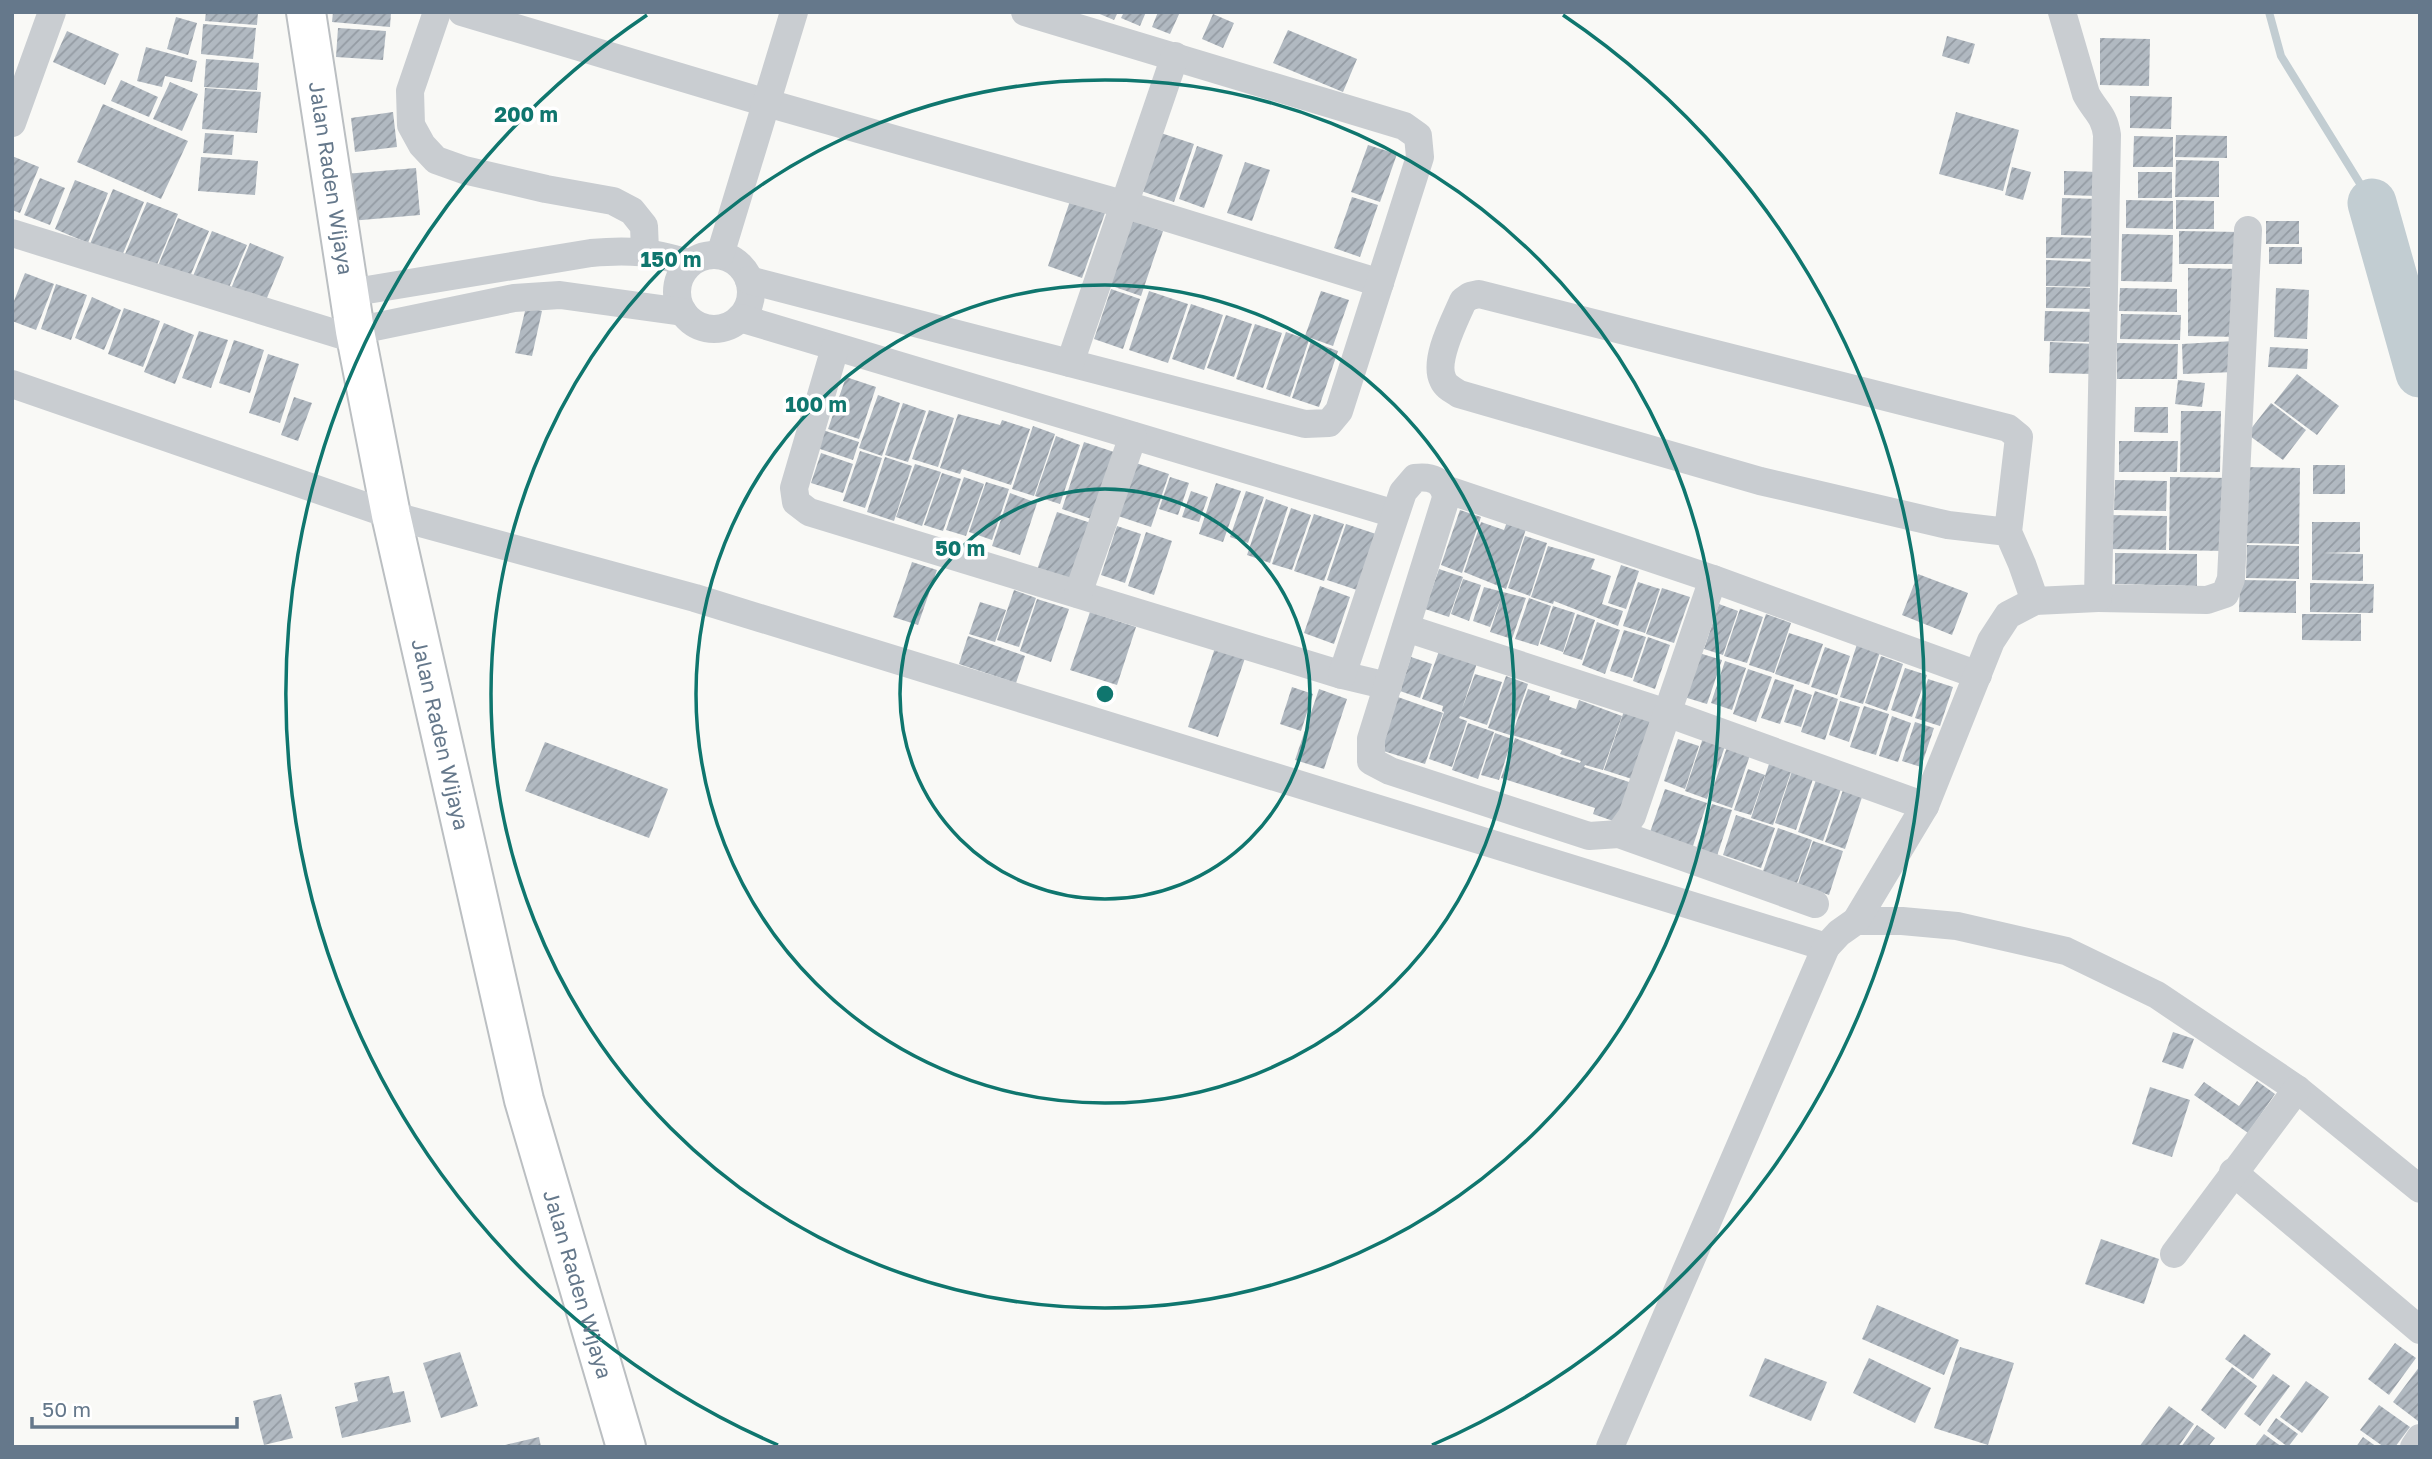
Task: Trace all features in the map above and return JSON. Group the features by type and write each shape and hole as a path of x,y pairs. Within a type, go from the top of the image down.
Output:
{"highway":[{"name":"Jalan Raden Wijaya","path":"306,12 356,336 391,515 524,1100 626,1447"}],"street":[{"path":"12,123 52,12"},
{"path":"438,12 410,91 411,125 422,145 436,160 464,170 613,201 632,211 644,226 645,251"},
{"path":"462,12 767,103 1126,205 1380,283"},
{"path":"720,255 794,12"},
{"path":"750,280 1305,424 1329,423 1339,411 1420,157 1418,136 1404,126 1025,12"},
{"path":"2068,14 2086,94 2101,113 2107,135 2098,598"},
{"path":"1070,363 1175,56"},
{"path":"1610,1447 1826,947 1856,921 1925,806 1992,641 2008,615 2035,601 2098,598 2207,600 2225,594 2231,579 2248,230"},
{"path":"12,233 356,336 514,298 560,295 683,312"},
{"path":"349,293 621,250 645,251 689,263"},
{"path":"720,255 738,263 750,280 750,300 740,318 721,328 710,329 690,321 677,300 676,287 680,274 689,263 704,256 720,255"},
{"path":"510,268 514,298"},
{"path":"2008,532 1948,525 1760,481 1459,394 1442,379 1442,354 1463,301 1479,294 2008,428 2019,437 2008,532 2035,601"},
{"path":"740,318 1395,514"},
{"path":"835,348 794,488 796,502 809,513 1388,686"},
{"path":"13,383 391,515 695,598 1826,947"},
{"path":"1078,594 1133,436"},
{"path":"1342,674 1403,492 1415,478 1428,477 1445,488 1713,579 1978,676"},
{"path":"1445,488 1446,498 1371,739 1371,761 1390,771 1589,836 1619,834 1815,904"},
{"path":"1619,834 1632,816 1713,579"},
{"path":"1406,628 1667,713 1925,806"},
{"path":"1856,921 1902,921 1957,926 2066,951 2157,995 2297,1089 2420,1189"},
{"path":"2174,1254 2233,1171 2297,1089"},
{"path":"2233,1171 2420,1330"},
{"path":"2413,1447 2420,1438"}],"building":[{"path":"206,12 258,12 257,25 205,21"},
{"path":"333,12 391,12 390,27 332,22"},
{"path":"1095,12 1118,12 1114,20"},
{"path":"1124,12 1146,12 1140,26 1121,18"},
{"path":"1158,12 1180,12 1170,34 1152,27"},
{"path":"1213,14 1234,23 1223,48 1202,39"},
{"path":"176,17 197,23 188,55 167,49"},
{"path":"203,24 256,28 253,59 201,54"},
{"path":"338,28 386,31 383,60 336,57"},
{"path":"1288,30 1357,59 1343,92 1273,63"},
{"path":"67,31 119,54 105,85 53,62"},
{"path":"1947,36 1975,44 1969,64 1942,56"},
{"path":"2100,38 2150,39 2149,86 2100,85"},
{"path":"146,47 197,61 192,82 165,76 162,87 137,81"},
{"path":"206,59 259,63 257,90 204,87"},
{"path":"121,80 158,97 149,117 111,101"},
{"path":"170,82 198,94 182,131 153,119"},
{"path":"205,88 261,92 257,133 202,129"},
{"path":"2130,96 2172,97 2171,129 2130,128"},
{"path":"103,104 188,141 161,199 77,162"},
{"path":"393,112 397,147 355,152 351,118"},
{"path":"1956,112 2019,130 2003,191 1939,174"},
{"path":"205,133 234,135 232,155 203,153"},
{"path":"1161,133 1194,144 1174,202 1141,191"},
{"path":"2176,135 2227,136 2227,158 2175,157"},
{"path":"2134,136 2173,137 2173,167 2133,167"},
{"path":"1368,145 1397,154 1380,202 1351,192"},
{"path":"1197,146 1223,155 1204,208 1179,199"},
{"path":"12,156 39,167 20,213 12,210"},
{"path":"201,157 258,161 255,195 198,191"},
{"path":"2176,160 2219,161 2219,197 2175,197"},
{"path":"1245,162 1270,170 1252,221 1227,213"},
{"path":"2012,167 2031,172 2023,200 2005,195"},
{"path":"416,168 420,215 350,221 345,174"},
{"path":"2064,171 2099,172 2098,196 2064,195"},
{"path":"2138,172 2172,172 2172,198 2138,198"},
{"path":"40,178 65,188 50,225 24,215"},
{"path":"75,180 108,193 88,243 55,229"},
{"path":"113,189 144,202 122,256 90,244"},
{"path":"1352,197 1378,205 1360,257 1334,248"},
{"path":"2062,198 2099,199 2098,236 2061,235"},
{"path":"2126,200 2173,201 2173,229 2126,228"},
{"path":"2176,200 2214,201 2214,229 2176,229"},
{"path":"1070,201 1105,213 1082,278 1048,266"},
{"path":"147,202 178,214 156,267 125,254"},
{"path":"178,218 209,231 189,279 158,266"},
{"path":"1128,219 1163,231 1141,296 1106,284"},
{"path":"2266,221 2299,221 2299,244 2266,244"},
{"path":"212,231 247,245 228,290 193,276"},
{"path":"2179,231 2240,232 2239,264 2179,264"},
{"path":"2122,234 2173,235 2172,282 2121,281"},
{"path":"2046,237 2100,238 2099,259 2046,258"},
{"path":"250,243 284,257 264,305 230,291"},
{"path":"2269,247 2302,247 2302,264 2269,264"},
{"path":"2046,260 2099,262 2098,287 2046,286"},
{"path":"2188,268 2242,269 2240,337 2188,336"},
{"path":"25,273 54,284 36,330 12,321 12,306"},
{"path":"56,284 87,295 71,340 41,329"},
{"path":"2046,287 2096,288 2096,309 2046,308"},
{"path":"2120,288 2177,289 2177,312 2119,311"},
{"path":"2276,288 2309,290 2307,339 2274,337"},
{"path":"1111,289 1140,299 1123,349 1094,339"},
{"path":"1149,291 1188,304 1168,363 1129,350"},
{"path":"1321,291 1349,300 1333,346 1305,336"},
{"path":"92,297 121,310 104,350 75,338"},
{"path":"1191,304 1223,315 1204,370 1172,359"},
{"path":"526,307 542,311 532,356 515,353"},
{"path":"124,308 160,321 143,367 108,354"},
{"path":"2045,311 2097,312 2096,342 2044,341"},
{"path":"2121,314 2181,315 2180,340 2120,339"},
{"path":"1226,315 1252,324 1234,377 1207,368"},
{"path":"164,323 194,335 175,384 144,372"},
{"path":"1255,324 1282,333 1263,388 1236,379"},
{"path":"199,331 228,340 211,388 182,378"},
{"path":"1286,332 1309,340 1290,397 1266,389"},
{"path":"234,340 264,350 250,393 219,383"},
{"path":"1311,341 1338,351 1319,407 1292,398"},
{"path":"2234,341 2235,372 2183,374 2182,344"},
{"path":"2050,342 2095,344 2094,374 2049,373"},
{"path":"2117,343 2178,344 2177,379 2117,379"},
{"path":"2270,347 2308,349 2307,369 2268,367"},
{"path":"268,354 299,364 280,423 249,413"},
{"path":"2297,374 2339,406 2317,435 2274,403"},
{"path":"846,377 876,387 859,439 828,429"},
{"path":"2178,380 2205,383 2202,407 2175,404"},
{"path":"878,395 900,403 882,456 859,448"},
{"path":"294,397 312,403 298,441 281,435"},
{"path":"903,403 926,411 908,462 885,455"},
{"path":"2271,403 2306,430 2283,460 2247,434"},
{"path":"2135,407 2168,407 2168,433 2134,432"},
{"path":"929,410 954,418 938,467 912,459"},
{"path":"2181,411 2221,411 2220,472 2180,472"},
{"path":"958,414 1000,425 1002,420 1030,429 1011,485 962,469 960,474 940,468"},
{"path":"1033,426 1055,434 1034,496 1012,489"},
{"path":"823,430 859,442 853,460 817,448"},
{"path":"1056,436 1080,445 1060,504 1035,496"},
{"path":"2119,441 2178,441 2177,472 2119,472"},
{"path":"1084,442 1117,453 1094,520 1062,509"},
{"path":"860,451 882,458 865,508 843,501"},
{"path":"821,453 853,464 843,493 811,483"},
{"path":"885,457 912,466 894,521 867,512"},
{"path":"1136,463 1169,474 1151,527 1118,516"},
{"path":"915,464 941,472 922,526 896,517"},
{"path":"2313,465 2345,465 2345,494 2313,494"},
{"path":"2241,467 2300,468 2299,544 2240,543"},
{"path":"942,473 961,479 943,531 924,525"},
{"path":"964,477 984,484 966,536 946,530"},
{"path":"1170,477 1189,483 1178,515 1159,509"},
{"path":"2170,477 2229,478 2228,551 2169,550"},
{"path":"2115,480 2167,481 2166,511 2114,510"},
{"path":"986,482 1009,489 992,540 969,532"},
{"path":"1216,483 1241,491 1223,542 1199,534"},
{"path":"1191,491 1208,497 1199,522 1182,517"},
{"path":"1246,491 1264,497 1248,543 1230,537"},
{"path":"1010,493 1037,503 1020,555 992,546"},
{"path":"1266,499 1288,507 1270,563 1247,555"},
{"path":"1291,508 1311,515 1292,570 1272,564"},
{"path":"1460,510 1481,517 1462,573 1441,565"},
{"path":"1057,512 1091,523 1071,581 1037,570"},
{"path":"1314,514 1344,524 1324,581 1294,571"},
{"path":"2107,515 2167,516 2166,550 2107,549"},
{"path":"1481,522 1504,530 1507,522 1526,529 1506,589 1464,572"},
{"path":"2312,522 2360,522 2360,552 2322,553 2363,554 2363,581 2312,580"},
{"path":"1346,524 1376,534 1357,590 1327,580"},
{"path":"1117,526 1141,534 1125,583 1101,575"},
{"path":"1146,532 1172,541 1154,595 1128,586"},
{"path":"1525,536 1547,543 1530,596 1508,588"},
{"path":"2247,545 2299,546 2299,579 2246,578"},
{"path":"1548,546 1595,559 1591,569 1611,576 1602,604 1623,611 1618,626 1554,601 1553,604 1531,597"},
{"path":"2115,553 2197,554 2197,586 2115,584"},
{"path":"912,562 937,570 918,625 893,617"},
{"path":"1621,565 1639,571 1626,609 1608,603"},
{"path":"1439,569 1463,577 1449,617 1425,609"},
{"path":"1918,574 1968,593 1952,635 1902,615"},
{"path":"1463,579 1481,585 1469,621 1451,614"},
{"path":"2240,580 2296,581 2296,613 2239,612"},
{"path":"1638,582 1660,589 1645,633 1623,626"},
{"path":"2310,583 2374,584 2373,613 2310,612"},
{"path":"1320,586 1350,597 1334,644 1304,633"},
{"path":"1484,587 1526,598 1512,639 1490,632 1501,598 1490,627 1473,621"},
{"path":"1662,588 1690,597 1674,643 1646,634"},
{"path":"1014,590 1036,598 1019,647 997,640"},
{"path":"1529,598 1551,606 1538,646 1515,639"},
{"path":"1037,599 1069,609 1051,662 1020,651"},
{"path":"980,602 1006,610 995,642 969,634"},
{"path":"1719,604 1738,611 1723,655 1704,649"},
{"path":"1553,606 1575,613 1563,652 1540,644"},
{"path":"1740,609 1763,617 1747,663 1724,656"},
{"path":"1090,612 1136,627 1117,685 1070,670"},
{"path":"1577,614 1595,620 1582,660 1563,654"},
{"path":"1766,614 1791,623 1774,673 1749,665"},
{"path":"2302,614 2361,614 2361,641 2302,640"},
{"path":"1597,622 1620,630 1605,674 1582,665"},
{"path":"1624,630 1646,637 1632,678 1610,671"},
{"path":"1789,633 1823,644 1809,685 1775,674"},
{"path":"968,636 1025,656 1016,683 959,664"},
{"path":"1648,637 1670,645 1655,689 1633,681"},
{"path":"1858,641 1881,649 1863,704 1840,697"},
{"path":"1825,647 1850,656 1837,695 1811,687"},
{"path":"1215,648 1245,658 1218,737 1188,727"},
{"path":"1439,651 1477,663 1462,709 1475,674 1502,682 1487,725 1460,716 1459,718 1467,721 1452,767 1429,759 1444,712 1443,706 1422,699"},
{"path":"1699,653 1722,660 1707,704 1684,697"},
{"path":"1881,656 1903,664 1887,711 1865,703"},
{"path":"1411,657 1432,664 1420,698 1400,691"},
{"path":"1725,661 1746,668 1732,710 1711,703"},
{"path":"1905,668 1927,675 1912,717 1891,710"},
{"path":"1748,669 1772,677 1756,722 1733,714"},
{"path":"1506,676 1528,684 1510,735 1488,728"},
{"path":"1775,679 1794,685 1780,724 1761,718"},
{"path":"1928,679 1953,687 1940,726 1915,718"},
{"path":"1292,687 1313,694 1301,731 1280,724"},
{"path":"1319,689 1347,699 1324,769 1295,760"},
{"path":"1528,689 1576,709 1579,700 1622,716 1603,770 1585,765 1584,767 1632,783 1619,823 1593,814 1595,808 1501,778 1515,738 1561,757 1580,763 1581,761 1560,754 1562,750 1512,735"},
{"path":"1795,689 1812,695 1801,727 1784,722"},
{"path":"1815,691 1838,699 1825,740 1801,732"},
{"path":"1395,696 1443,713 1425,764 1377,749"},
{"path":"1840,701 1860,707 1849,742 1829,735"},
{"path":"1864,706 1889,714 1876,755 1850,747"},
{"path":"1624,711 1655,722 1635,780 1604,770"},
{"path":"1892,716 1911,723 1898,762 1879,756"},
{"path":"1915,722 1934,728 1921,767 1902,761"},
{"path":"1468,723 1494,732 1478,779 1452,770"},
{"path":"1495,733 1512,739 1499,780 1481,775"},
{"path":"1703,738 1725,746 1707,799 1685,791"},
{"path":"1678,739 1699,746 1685,789 1664,781"},
{"path":"545,742 668,789 649,838 525,791"},
{"path":"1727,747 1750,755 1732,808 1709,800"},
{"path":"1770,761 1792,769 1773,825 1751,818"},
{"path":"1748,769 1765,775 1751,815 1734,810"},
{"path":"1792,771 1813,779 1796,830 1775,823"},
{"path":"1816,780 1841,789 1823,841 1798,832"},
{"path":"1844,787 1863,794 1845,849 1825,842"},
{"path":"1665,789 1707,803 1691,852 1648,838"},
{"path":"1712,804 1732,810 1715,862 1694,855"},
{"path":"1736,815 1775,828 1761,868 1723,855"},
{"path":"1778,828 1812,840 1795,889 1761,877"},
{"path":"1813,841 1843,851 1829,895 1798,884"},
{"path":"2173,1032 2194,1039 2183,1069 2162,1062"},
{"path":"2257,1081 2275,1094 2248,1133 2194,1095 2204,1082 2239,1106"},
{"path":"2150,1087 2190,1100 2172,1157 2132,1144"},
{"path":"2101,1239 2159,1259 2144,1304 2085,1284"},
{"path":"1877,1305 1959,1340 1944,1375 1862,1339"},
{"path":"2244,1334 2271,1354 2253,1379 2225,1359"},
{"path":"2395,1343 2416,1358 2389,1395 2368,1379"},
{"path":"1960,1347 2014,1363 1988,1445 1934,1428"},
{"path":"460,1352 478,1406 441,1418 423,1363"},
{"path":"1765,1358 1827,1382 1811,1421 1749,1396"},
{"path":"1869,1358 1931,1388 1915,1423 1853,1393"},
{"path":"2420,1366 2420,1419 2418,1421 2393,1402"},
{"path":"2232,1367 2257,1386 2225,1429 2201,1410"},
{"path":"2273,1374 2290,1386 2260,1426 2244,1414"},
{"path":"389,1376 393,1393 404,1391 411,1422 342,1438 335,1407 358,1401 354,1383"},
{"path":"2306,1381 2329,1397 2302,1433 2280,1417"},
{"path":"281,1394 293,1438 264,1445 253,1401"},
{"path":"2379,1405 2410,1427 2395,1447 2384,1447 2360,1430"},
{"path":"2169,1406 2194,1424 2178,1447 2139,1447"},
{"path":"2276,1418 2298,1434 2288,1447 2267,1431"},
{"path":"2197,1425 2215,1438 2208,1447 2181,1447"},
{"path":"2264,1434 2282,1447 2254,1447"},
{"path":"539,1437 541,1447 501,1447 501,1446"},
{"path":"2363,1437 2377,1447 2356,1447"}],"waterway":[{"path":"2269,12 2281,56 2372,203"},
{"path":"2372,203 2420,373"}]}
